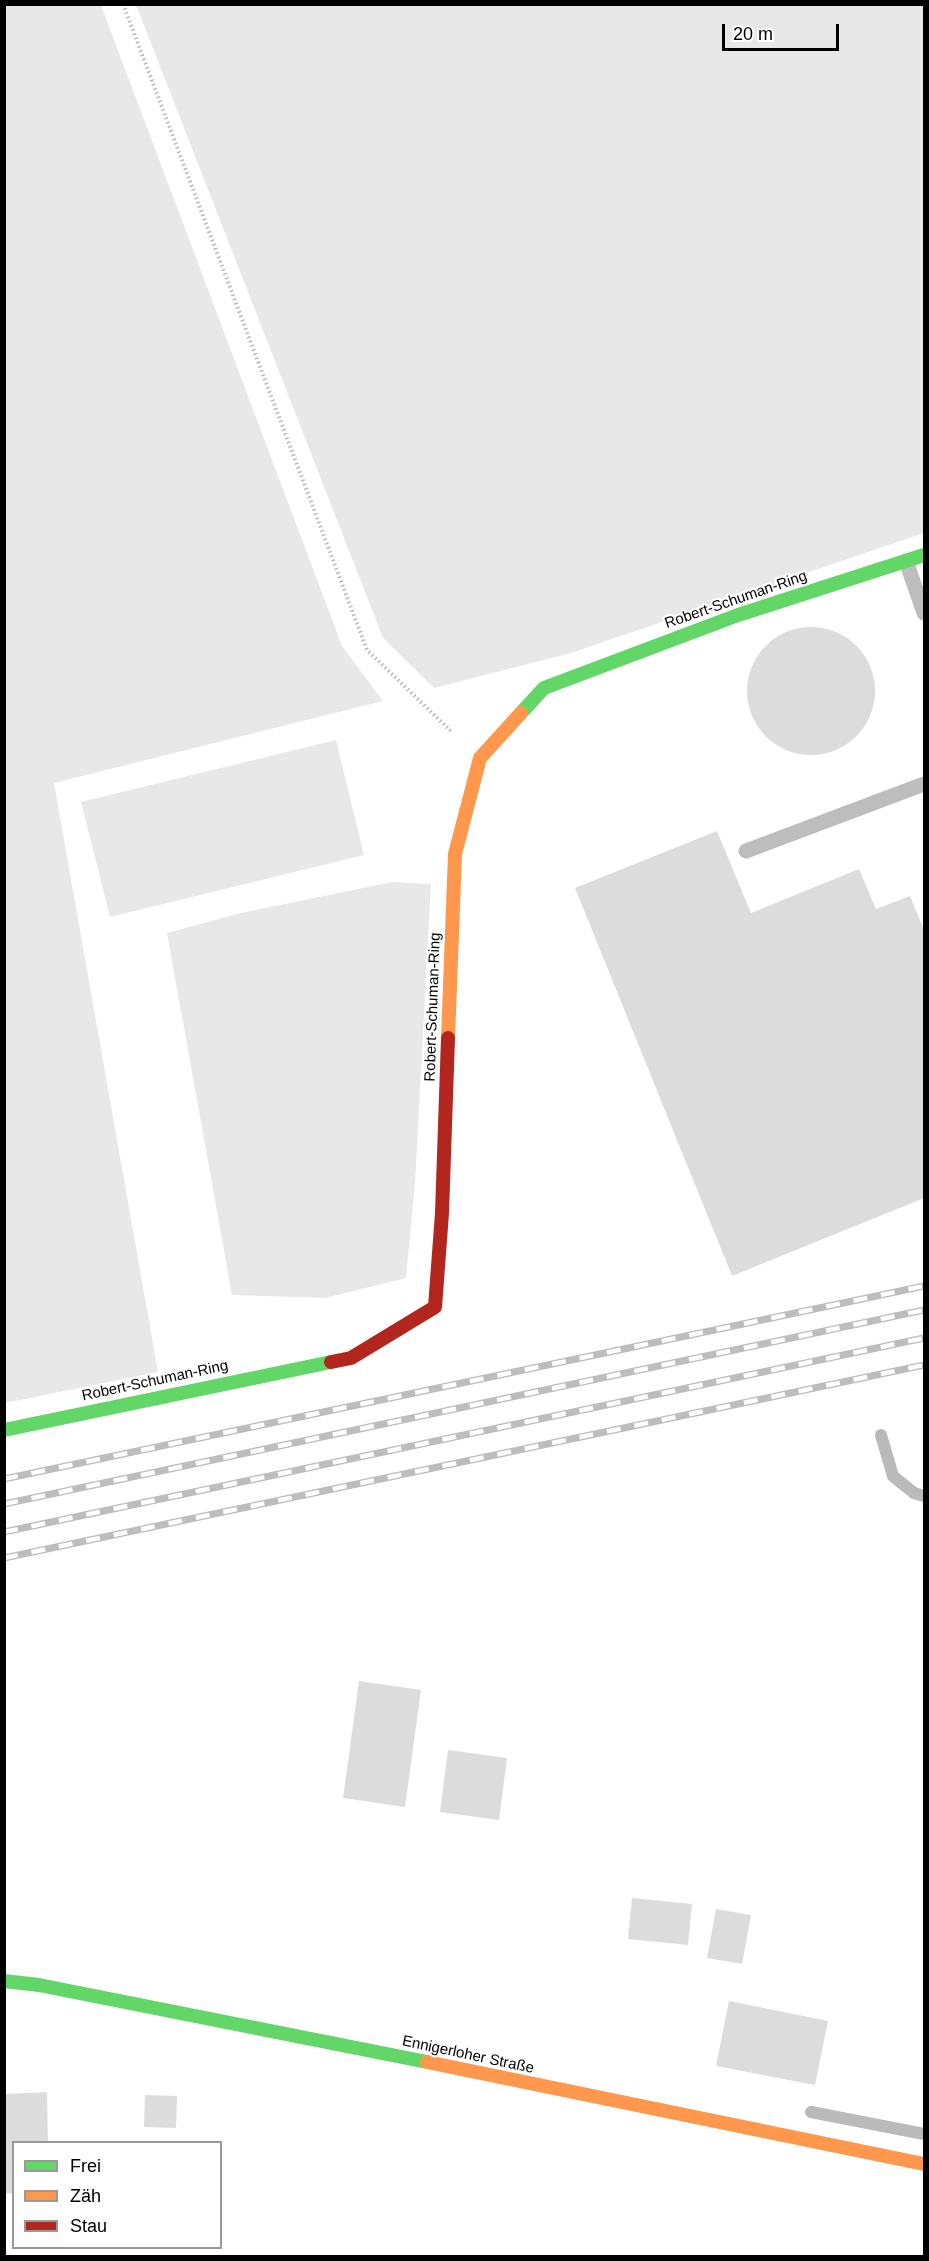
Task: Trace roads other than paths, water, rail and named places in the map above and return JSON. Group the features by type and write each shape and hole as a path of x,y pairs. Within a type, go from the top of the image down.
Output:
{"street":[{"name":"Robert-Schuman-Ring","path":"4,1430 351,1358 435,1307 442,1213 455,854 480,758 544,688 738,615 924,555"},
{"name":"Ennigerloher Straße","path":"4,1981 39,1985 260,2028 924,2164"}],"lane":[{"path":"906,561 924,613"},
{"path":"746,851 924,784"}],"waterway":[{"path":"881,1435 893,1476 914,1493 924,1496"},
{"path":"811,2112 924,2134"}],"railway":[{"path":"4,1479 924,1286"},
{"path":"4,1504 924,1310"},
{"path":"4,1532 924,1338"},
{"path":"4,1558 924,1365"}]}
